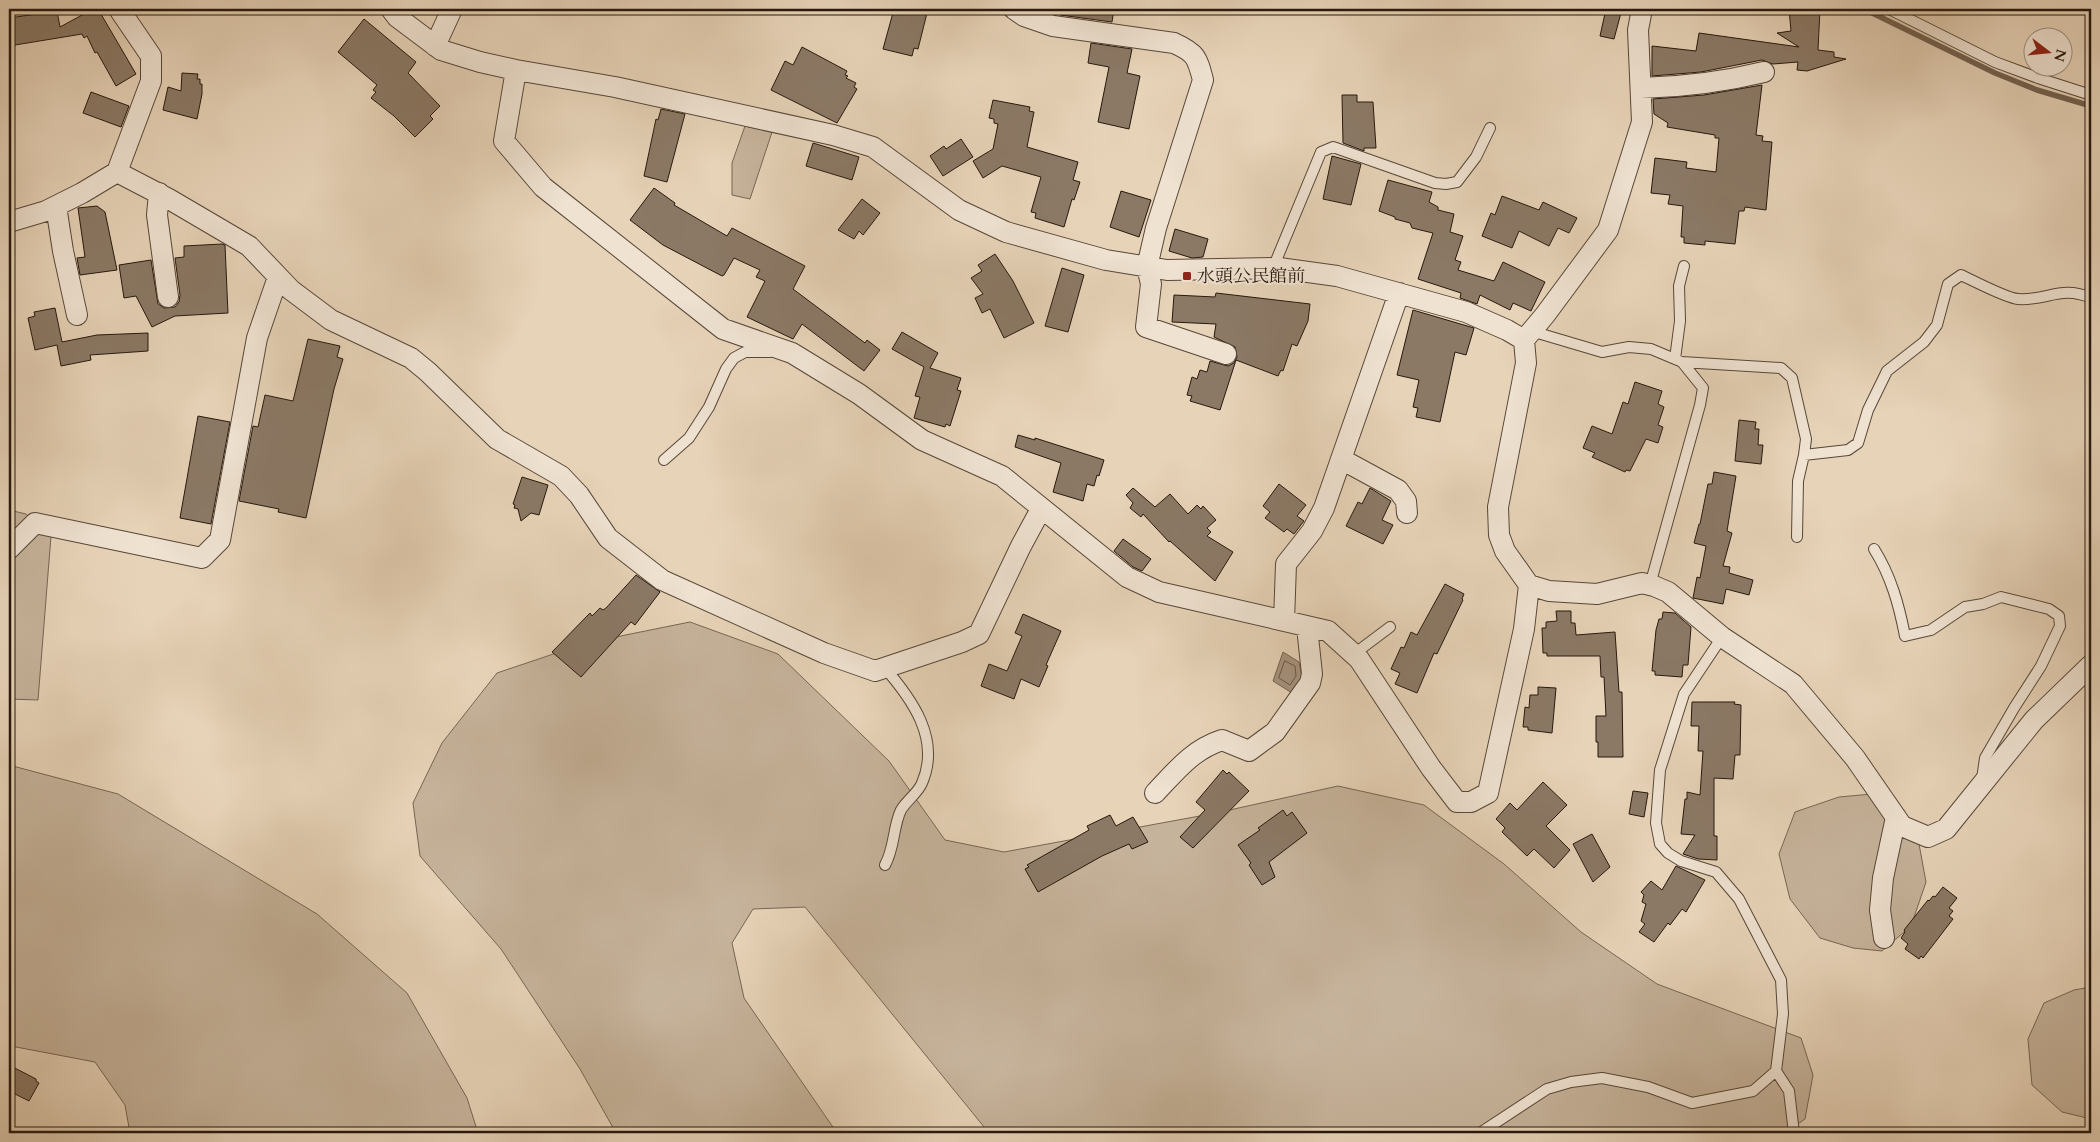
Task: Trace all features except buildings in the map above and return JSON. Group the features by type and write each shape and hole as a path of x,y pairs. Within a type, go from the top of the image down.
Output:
{"street":[{"path":"9,222 56,206 117,172 151,81 151,56 119,9"},
{"path":"391,9 397,17 441,50 472,59 516,70 625,89 833,135 865,144 873,147 959,210 1006,232 1106,260 1168,270 1273,268 1337,276 1466,312 1507,330 1527,335"},
{"path":"435,46 452,9"},
{"path":"1014,9 1024,16 1053,26 1174,43 1191,51 1199,64 1203,80 1156,228 1147,267 1151,284 1146,327 1226,354"},
{"path":"1642,9 1638,30 1642,122 1608,230 1527,335 1526,363 1498,506 1499,535 1505,551 1529,585 1549,591 1597,594 1642,583 1668,592 1722,637 1793,684 1855,758 1902,826 1928,837 1946,829 2034,720 2091,665"},
{"path":"516,70 504,141 542,187 723,329 789,352 859,394 922,440 1002,476 1127,576 1159,592 1328,631 1359,659 1431,768 1457,802 1471,802 1488,793 1524,629 1529,585"},
{"path":"1641,88 1698,84 1764,72"},
{"path":"117,172 249,246 291,290 331,320 411,358 497,439 561,476 579,495 608,538 662,580 824,653 874,671 962,642 979,634 1041,509"},
{"path":"159,194 157,215 168,297"},
{"path":"56,206 63,251 78,315"},
{"path":"9,549 35,523 202,558 220,540 257,338 278,277"},
{"path":"1284,621 1286,564 1312,531 1324,508 1399,293"},
{"path":"1341,459 1398,490 1406,501 1407,513"},
{"path":"1156,793 1191,755 1208,744 1222,740 1249,751 1275,732 1310,684 1312,674 1307,626"},
{"path":"1884,938 1880,910 1883,878 1896,817"}],"lane":[{"path":"1890,9 1995,62 2091,95"},
{"path":"1273,268 1321,152 1333,146 1435,183 1446,184 1457,182 1476,156 1490,128"},
{"path":"1650,585 1700,406 1703,388 1678,361 1679,286 1684,266"},
{"path":"1804,455 1848,450 1858,443 1868,410 1887,371 1924,342 1937,325 1948,284 1960,275 2017,299 2034,298 2064,292 2080,294 2091,298"},
{"path":"1527,335 1602,352 1629,347 1651,349 1678,361 1781,368 1792,378 1806,439 1798,481 1797,536"},
{"path":"664,460 689,438 710,407 726,369 734,358 745,352 789,352"},
{"path":"1874,549 1899,603 1904,636 1931,630 1966,607 1983,604 2001,597 2049,609 2059,616 2060,626 2041,666 1985,758 1981,785"},
{"path":"1354,654 1390,627"},
{"path":"1722,637 1684,694 1660,770 1656,823 1660,844 1668,854 1680,861 1716,872 1739,899 1781,980 1783,1014 1776,1071 1789,1091 1794,1133"},
{"path":"884,667 907,695 924,725 929,745 929,760 922,784 901,811 890,856 885,865"},
{"path":"1480,1133 1547,1089 1572,1082 1602,1078 1648,1087 1692,1103 1753,1091 1776,1071"}],"shaded area":[{"path":"745,126 772,132 750,199 732,195 732,163"},
{"path":"9,510 26,514 51,536 38,700 9,699"},
{"path":"690,622 778,654 889,761 945,840 1004,852 1216,813 1338,786 1424,805 1504,864 1581,932 1657,984 1801,1038 1813,1075 1805,1119 1785,1133 989,1133 805,907 753,909 732,943 744,998 837,1133 616,1133 580,1069 501,949 420,856 413,803 442,743 497,673 586,643"},
{"path":"9,765 118,794 317,914 407,993 467,1098 478,1133 130,1133 125,1105 95,1062 16,1047 9,1043"},
{"path":"1872,794 1919,844 1926,882 1911,926 1882,951 1853,948 1820,938 1790,899 1779,854 1795,812 1839,797"},
{"path":"2091,987 2091,1119 2062,1112 2032,1085 2028,1039 2044,1003 2074,990"}],"water":[{"path":"1283,652 1299,662 1302,677 1292,693 1273,681"}],"waterway":[{"path":"1864,9 1995,73 2037,90 2091,106"}],"place":[{"name":"水頭公民館前","path":"1187,276"}]}
